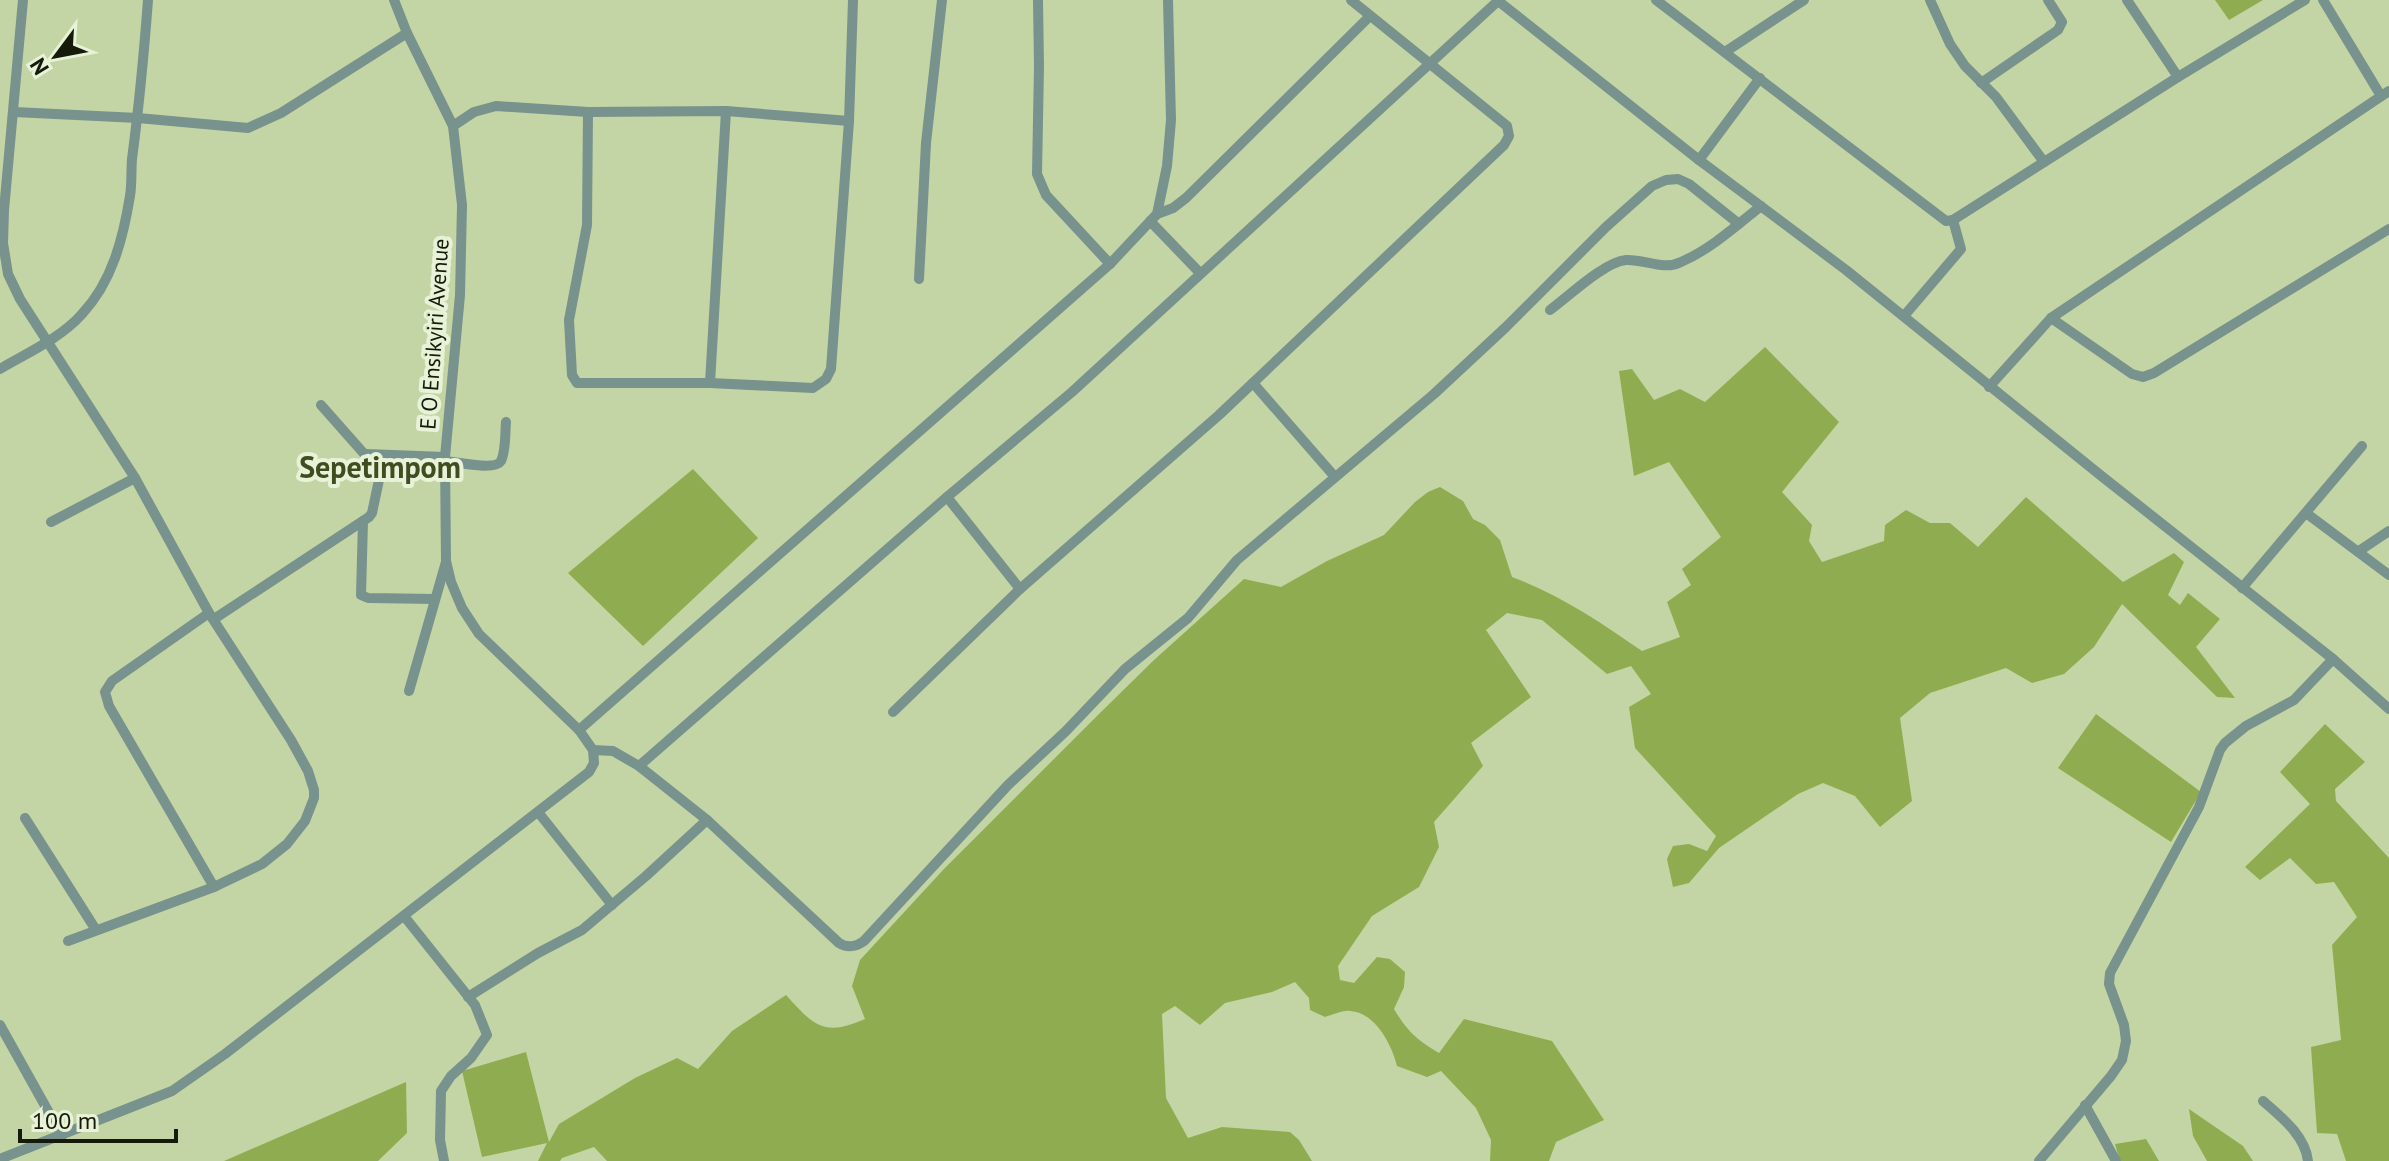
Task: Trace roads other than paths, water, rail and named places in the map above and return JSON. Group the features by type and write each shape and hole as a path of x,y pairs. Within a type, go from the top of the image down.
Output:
{"street":[{"path":"23,0 4,210 3,243 8,274 46,341 135,478 212,616 291,740 308,771 314,790 305,821 287,844 262,864 214,887 68,941"},
{"path":"0,369 71,325 109,275 131,193 148,0"},
{"name":"E O Ensikyiri Avenue","path":"394,0 453,126 462,205 460,295 445,459 446,561 451,582 462,608 479,634 579,730 593,750"},
{"path":"588,112 587,225 569,320 572,375 577,383 710,383 813,388 826,379 831,369 849,121 853,0"},
{"path":"919,279 926,143 942,0"},
{"path":"1038,0 1037,174 1046,195 1110,264"},
{"path":"1153,218 1167,166 1171,120 1168,0"},
{"path":"893,712 1020,589 1253,383 1504,145 1509,136 1507,126 1351,0"},
{"path":"639,766 1072,392 1498,0 1699,160 1904,316 2333,659 2389,709"},
{"path":"1656,0 1946,221 1953,220 2305,0"},
{"path":"1725,52 1804,0"},
{"path":"1930,0 1950,44 1965,66 1996,97 2044,162"},
{"path":"1981,83 2058,30 2062,22 2048,0"},
{"path":"2127,0 2178,77"},
{"path":"1989,387 2051,318 2385,94 2323,0"},
{"path":"579,730 1110,264 1153,218 1186,198 1370,16"},
{"path":"14,112 138,118 248,128 274,117 407,33"},
{"path":"1699,160 1760,78"},
{"path":"453,126 474,112 496,106 588,112 726,111 849,121"},
{"path":"710,383 726,111"},
{"path":"0,1159 172,1091 225,1054 589,772 594,763 593,750 613,751 639,766 707,820 839,943 858,945 1008,785 1066,731 1125,669 1188,618 1237,560 1434,394 1652,186 1678,179 1689,184 1739,224"},
{"path":"1550,310 1608,266 1624,260 1657,265 1678,264 1716,242 1761,206"},
{"path":"1153,218 1200,273"},
{"path":"1904,316 1961,249 1953,220"},
{"path":"2051,318 2132,374 2143,377 2389,229"},
{"path":"1253,383 1335,477"},
{"path":"214,887 109,706 105,692 112,681 369,517 374,509 379,480 374,465 321,405"},
{"path":"366,454 496,466 502,457 506,422"},
{"path":"2242,588 2362,446"},
{"path":"51,522 135,478"},
{"path":"947,497 1020,589"},
{"path":"2306,513 2389,575"},
{"path":"363,521 361,595 368,598 435,599"},
{"path":"2359,551 2389,531"},
{"path":"409,691 446,561"},
{"path":"2039,1161 2119,1065 2126,1041 2124,1025 2109,984 2110,973 2199,807 2220,750 2235,733 2294,700 2333,659"},
{"path":"538,812 612,905"},
{"path":"25,818 96,930"},
{"path":"468,997 538,953 582,930 707,820"},
{"path":"404,916 468,997 484,1023 487,1035 441,1091 440,1140 444,1161"},
{"path":"0,1025 62,1136"},
{"path":"2263,1101 2291,1125 2308,1155 2308,1161"},
{"path":"2085,1105 2116,1161"}],"district":[{"name":"Sepetimpom","path":"380,468"}]}
